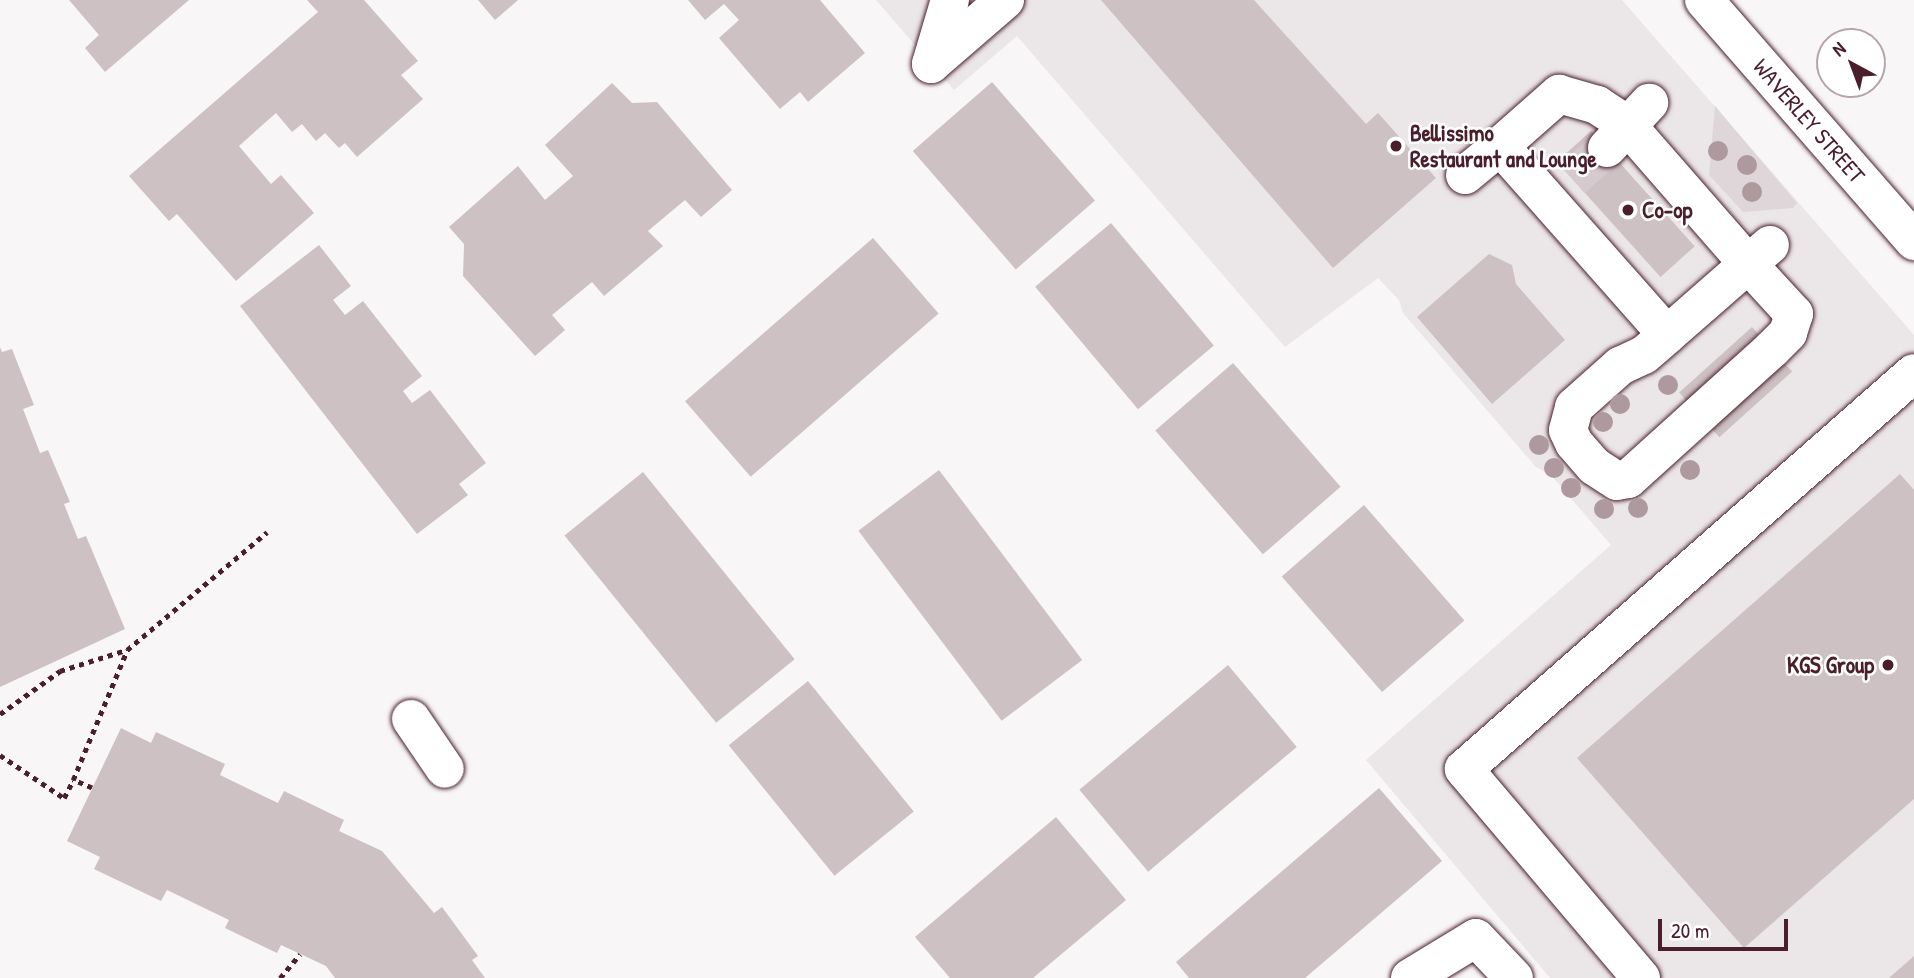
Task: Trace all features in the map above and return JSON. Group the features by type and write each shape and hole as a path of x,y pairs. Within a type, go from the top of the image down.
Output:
{"main road":[{"path":"950,0 931,64 1005,0"},
{"name":"WAVERLEY STREET","path":"1704,0 1914,241"},
{"path":"1465,175 1559,94 1597,105 1627,125 1759,254 1794,314 1788,333 1628,479 1617,481 1594,466 1574,443 1569,418 1601,381 1656,345 1759,254"},
{"path":"1500,146 1560,190 1656,345"},
{"path":"1641,978 1464,769 1914,373"},
{"path":"411,719 445,769"},
{"path":"1410,978 1476,938 1514,978"}],"path":[{"path":"0,714 60,671 127,650 267,532"},
{"path":"0,755 64,798 127,650"},
{"path":"73,780 92,788"},
{"path":"280,978 300,954"}],"shaded area":[{"path":"876,0 1622,0 1914,335 1914,978 1550,978 1366,760 1611,545 1551,475 1536,467 1403,313 1399,300 1378,278 1285,347 1017,36 954,90"},
{"path":"1715,106 1797,203 1793,208 1743,212 1709,175"}],"building":[{"path":"69,0 189,0 105,72 85,48 99,35"},
{"path":"307,0 364,0 418,61 401,75 423,99 357,157 345,143 339,148 325,133 316,141 302,124 292,132 276,113 239,146 271,184 281,175 314,213 236,281 177,214 169,221 129,176 318,12"},
{"path":"478,0 518,0 495,20"},
{"path":"688,0 820,0 865,53 808,102 800,92 780,109 719,38 739,20 724,4 705,20"},
{"path":"1101,0 1254,0 1366,124 1378,113 1436,178 1333,268"},
{"path":"992,82 1095,200 1016,269 913,151"},
{"path":"612,83 632,103 657,102 732,190 701,217 685,200 648,231 663,246 604,296 592,282 552,315 565,330 535,356 463,276 464,244 449,227 518,166 545,200 573,176 545,145"},
{"path":"1591,131 1695,246 1661,277 1557,162"},
{"path":"1111,223 1214,346 1138,409 1035,287"},
{"path":"873,238 939,313 751,477 685,401"},
{"path":"319,245 351,286 333,300 345,315 363,301 422,376 403,391 412,403 430,390 486,463 459,484 468,495 417,534 240,306"},
{"path":"1489,254 1512,265 1516,284 1565,340 1492,404 1417,317"},
{"path":"1752,327 1792,372 1719,437 1679,393"},
{"path":"0,347 2,352 12,349 34,405 23,409 40,453 48,450 70,502 64,504 78,539 86,536 125,629 0,687"},
{"path":"1233,363 1341,487 1263,554 1155,431"},
{"path":"939,470 1082,660 1002,721 858,531"},
{"path":"643,472 795,659 716,723 565,536"},
{"path":"1900,474 1914,490 1914,799 1744,948 1577,758"},
{"path":"1364,505 1464,620 1382,692 1282,577"},
{"path":"1228,665 1297,747 1148,872 1079,790"},
{"path":"808,681 914,812 834,876 729,745"},
{"path":"121,728 151,743 156,732 225,764 220,775 278,803 284,791 344,820 339,831 382,851 434,913 442,907 478,956 472,960 485,978 335,978 326,966 281,945 277,953 225,928 229,920 167,890 161,901 94,869 100,857 67,841"},
{"path":"1379,788 1442,861 1305,978 1189,978 1176,962"},
{"path":"1056,817 1126,900 1033,978 950,978 915,937"},
{"path":"1914,956 1914,978 1889,978"}],"tunnel":[{"path":"1572,179 1607,148"}],"place":[{"name":"Bellissimo Restaurant and Lounge","path":"1396,146"},
{"name":"Co-op","path":"1628,210"},
{"name":"KGS Group","path":"1888,665"}]}
